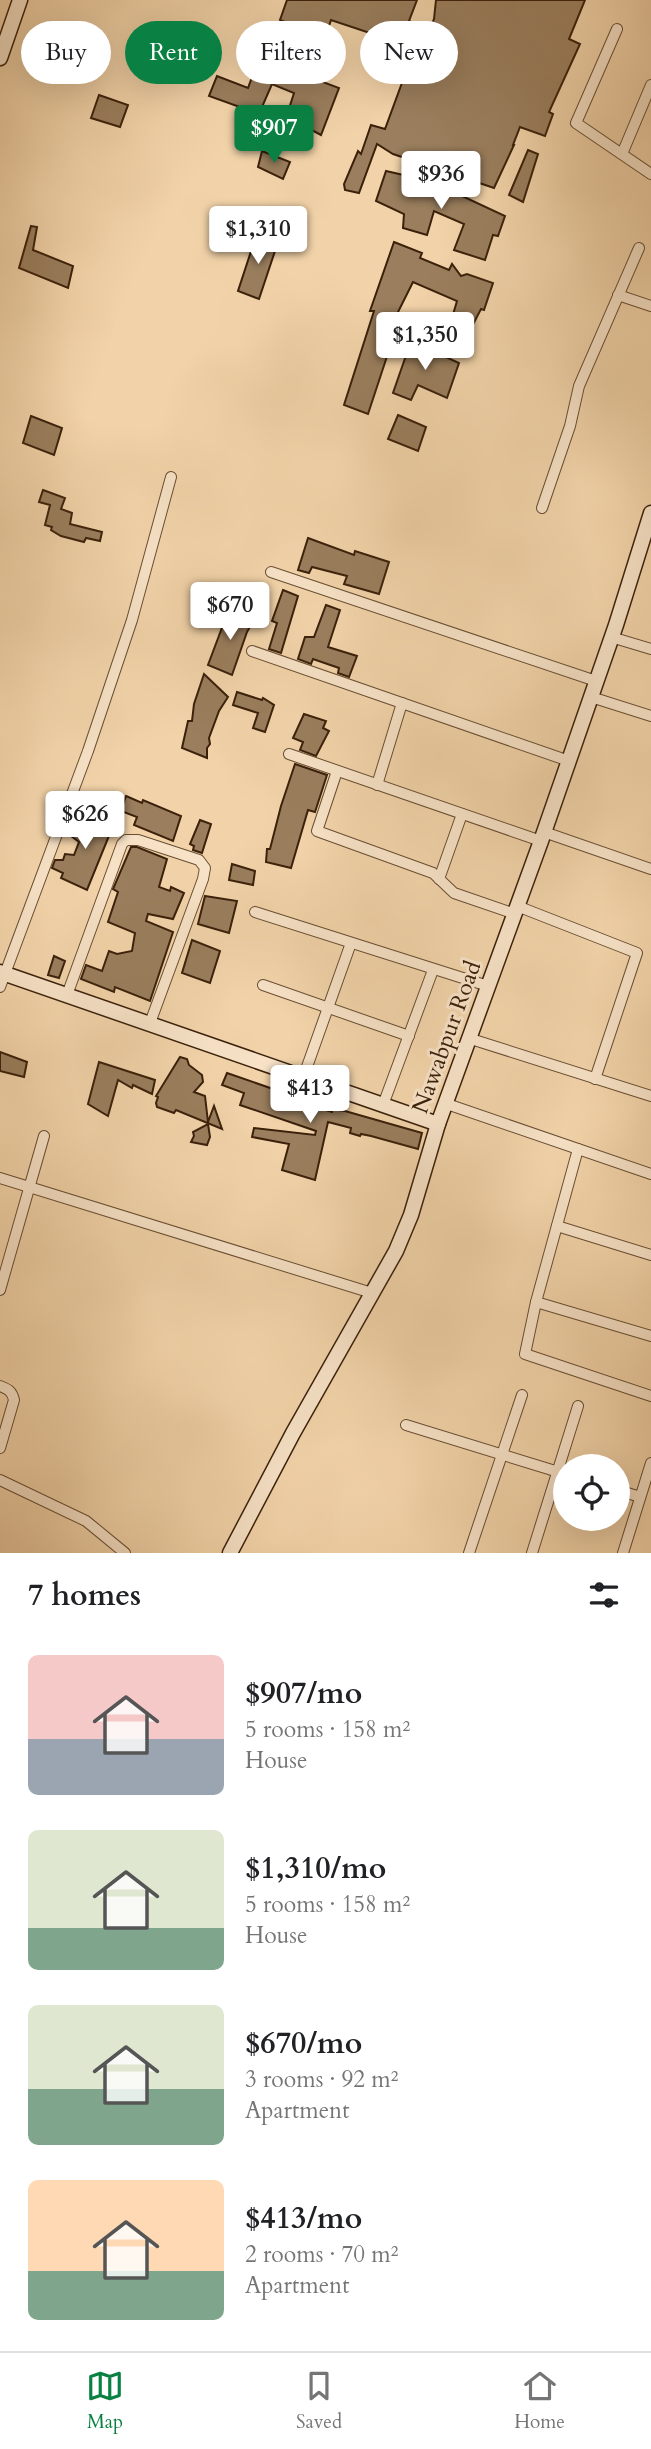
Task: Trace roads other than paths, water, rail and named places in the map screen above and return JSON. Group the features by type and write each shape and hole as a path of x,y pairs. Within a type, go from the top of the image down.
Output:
{"street":[{"path":"0,58 20,0"},
{"path":"617,30 576,123 651,174"},
{"path":"622,154 651,85"},
{"path":"542,508 570,426 579,386 639,248"},
{"path":"618,295 651,306"},
{"path":"171,477 132,620 89,751 1,978 67,995 439,1124"},
{"name":"Nawabpur Road","path":"230,1553 396,1251 411,1215 439,1124 543,836 651,513"},
{"path":"271,572 596,681"},
{"path":"611,637 651,649"},
{"path":"252,651 569,761"},
{"path":"591,697 651,716"},
{"path":"377,785 402,703"},
{"path":"289,754 462,814 651,869"},
{"path":"337,771 317,831 433,873 454,893 516,910 637,953 595,1079"},
{"path":"439,879 462,814"},
{"path":"67,995 122,844 126,840 138,840 199,860 205,874 149,1023"},
{"path":"255,912 488,986"},
{"path":"303,1078 351,943"},
{"path":"383,1105 433,970"},
{"path":"263,985 409,1036"},
{"path":"471,1038 651,1096"},
{"path":"447,1104 651,1174"},
{"path":"0,1290 44,1136"},
{"path":"578,1149 536,1302 525,1354 651,1395"},
{"path":"0,1178 372,1293"},
{"path":"557,1226 651,1255"},
{"path":"536,1302 651,1336"},
{"path":"0,1386 9,1390 14,1400 0,1448"},
{"path":"469,1553 522,1395"},
{"path":"566,1454 579,1406"},
{"path":"406,1425 553,1471"},
{"path":"623,1553 651,1463"},
{"path":"0,1480 86,1521 125,1553"},
{"path":"630,1494 640,1497"},
{"path":"532,1553 553,1495"}]}
